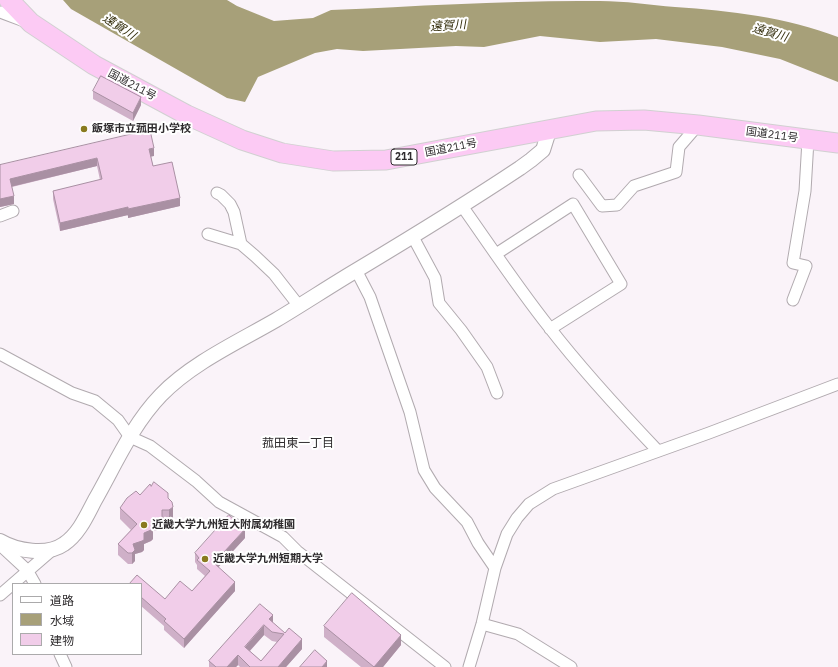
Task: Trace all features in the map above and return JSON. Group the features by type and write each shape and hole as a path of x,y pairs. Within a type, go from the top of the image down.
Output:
{"highway":[{"name":"国道211号","path":"9,0 31,23 94,65 187,115 242,140 282,153 333,160 386,160 549,131 596,121 620,120 644,120 698,125 836,143"}],"street":[{"path":"0,12 31,23"},
{"path":"579,175 602,206 617,205 634,186 676,172 679,147 698,125"},
{"path":"13,583 52,550 64,545 74,536 146,411 163,393 187,373 214,354 413,237 531,160 543,150 549,131"},
{"path":"793,300 806,266 793,262 805,191 808,140"},
{"path":"217,193 222,195 230,204 234,212 241,244"},
{"path":"496,254 573,204 621,284 550,329"},
{"path":"462,206 550,329 584,370 658,451"},
{"path":"0,216 13,211"},
{"path":"208,234 241,244 274,274 298,306"},
{"path":"413,237 435,278 439,303 461,330 487,368 497,393"},
{"path":"356,270 370,297 410,412 424,470 435,488 467,522 478,543 495,568"},
{"path":"1,356 72,393 95,401 118,420 130,438 150,446 196,481 219,502 283,538 297,551 444,667"},
{"path":"468,667 482,624 495,568 507,534 517,518 529,504 554,489 709,433 838,384"},
{"path":"0,540 13,547 27,550 52,550"},
{"path":"0,545 27,570 34,583"},
{"path":"0,595 12,584"},
{"path":"482,624 518,634 571,667"},
{"path":"60,655 66,667"}],"water":[{"name":"遠賀川","path":"63,0 227,0 237,6 274,21 313,18 331,10 533,1 628,2 737,13 798,24 838,37 838,82 780,59 722,47 656,39 600,42 540,36 484,47 456,46 363,51 337,49 315,53 258,77 245,102 227,98 71,9"}],"building":[{"path":"101,76 141,97 133,113 93,91"},
{"path":"150,130 154,148 149,149 153,166 172,162 180,198 128,209 128,207 60,223 53,191 102,179 97,158 10,179 14,196 0,199 0,165"},
{"path":"154,482 168,493 168,498 172,502 173,507 169,510 162,510 162,518 160,521 152,520 153,528 144,533 144,540 133,544 135,550 132,553 128,553 118,544 137,524 120,508 127,498 136,491 140,495 150,484 151,486"},
{"path":"229,515 245,529 214,563 235,582 184,639 164,621 166,619 142,598 142,583 130,583 137,575 165,599 180,581 192,591 210,571 197,560 199,558 195,553"},
{"path":"352,593 401,635 374,667 324,626"},
{"path":"260,604 273,615 269,619 285,633 289,628 302,639 278,667 250,667 238,655 227,667 216,667 209,661","holes":["264,625 272,632 284,634 261,661 245,647"]},
{"path":"315,650 327,661 322,667 300,667"}],"place":[{"name":"飯塚市立菰田小学校","path":"84,129"},
{"name":"近畿大学九州短大附属幼稚園","path":"144,525"},
{"name":"近畿大学九州短期大学","path":"205,559"}],"district":[{"name":"菰田東一丁目","path":"298,444"}]}
